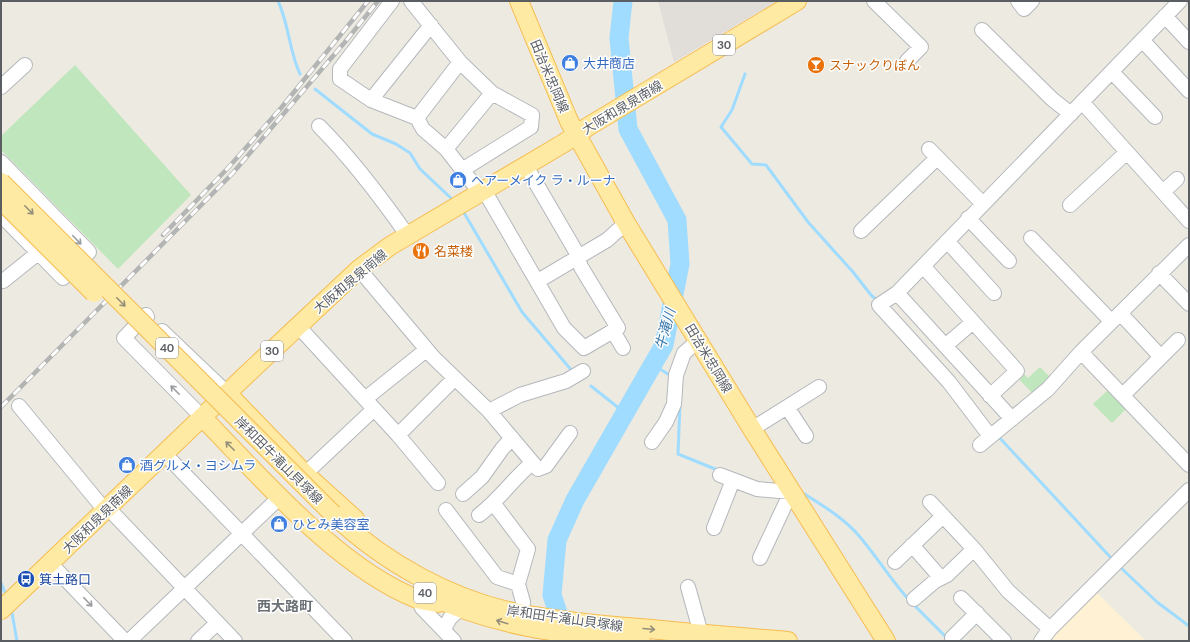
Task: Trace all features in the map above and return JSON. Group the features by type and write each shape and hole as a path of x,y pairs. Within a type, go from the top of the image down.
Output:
{"main road":[{"name":"田治米忠岡線","path":"519,1 569,121 626,223 690,325 791,492 886,641"},
{"name":"大阪和泉泉南線","path":"1,610 51,564 164,453 359,269 408,236 797,1"},
{"name":"岸和田牛滝山貝塚線","path":"1,182 329,519"},
{"name":"岸和田牛滝山貝塚線","path":"1,200 329,519 348,529 456,603 508,624 533,620"},
{"path":"227,393 306,474 371,533 434,575 456,603"},
{"path":"202,417 314,530 352,561 388,584 418,600 456,603"},
{"name":"岸和田牛滝山貝塚線","path":"456,603 641,641"},
{"name":"岸和田牛滝山貝塚線","path":"598,631 788,641"}],"street":[{"path":"392,1 340,69 340,78 371,100 417,118 423,129 446,149 462,170 488,197 564,328 584,348 618,328 581,267 578,258 526,166"},
{"path":"411,1 460,62 492,94 532,115 531,127 462,170"},
{"path":"1018,1 1024,8 1032,1"},
{"path":"1180,1 1143,41 968,218 948,241 897,293 879,305 990,436 1048,389 1081,352 1159,273 1189,245"},
{"path":"884,5 921,47 907,61"},
{"path":"1165,16 1189,42"},
{"path":"371,100 431,25"},
{"path":"982,30 1052,99 1070,114"},
{"path":"1143,41 1181,88"},
{"path":"417,118 460,62"},
{"path":"1,87 25,65"},
{"path":"1112,72 1155,117"},
{"path":"446,149 492,94"},
{"path":"1082,102 1189,221"},
{"path":"319,126 337,136 357,161 408,236"},
{"path":"1070,205 1084,185 1127,152"},
{"path":"861,231 868,217 933,154 982,204"},
{"path":"1,162 89,252 64,278 1,216"},
{"path":"1163,192 1177,179"},
{"path":"968,218 1009,261"},
{"path":"538,281 607,240 626,223"},
{"path":"1031,238 1040,255 1075,291 1116,317 1161,357"},
{"path":"948,241 994,293"},
{"path":"3,281 38,253"},
{"path":"923,266 1017,371 990,396"},
{"path":"359,269 426,350 489,411 538,469 546,466 570,433"},
{"path":"1159,273 1189,304"},
{"path":"897,293 1012,419"},
{"path":"202,417 124,338 146,315 227,393"},
{"path":"945,346 973,322"},
{"path":"298,326 398,435 438,483"},
{"path":"613,331 623,348"},
{"path":"652,442 666,422 674,404 676,375 684,353 699,340"},
{"path":"1123,395 1178,340"},
{"path":"306,474 369,404 426,350"},
{"path":"1081,352 1189,465"},
{"path":"489,411 520,396 566,381 583,371"},
{"path":"398,435 455,378"},
{"path":"752,429 819,387"},
{"path":"19,406 99,503 108,508 235,641"},
{"path":"787,407 806,436"},
{"path":"463,494 482,477 512,438"},
{"path":"164,453 345,641"},
{"path":"479,515 494,504 522,471 532,463"},
{"path":"714,528 726,478 757,489 791,492 760,558"},
{"path":"1041,641 1050,629 1189,490"},
{"path":"129,641 280,496"},
{"path":"930,502 974,549 1008,590 1050,629"},
{"path":"494,504 528,549 518,584 523,602 533,620"},
{"path":"446,510 497,577 518,584"},
{"path":"894,562 943,516"},
{"path":"912,545 940,577"},
{"path":"914,599 940,577 947,575 974,549"},
{"path":"51,564 125,641"},
{"path":"688,587 702,637"},
{"path":"961,598 1004,641"},
{"path":"418,600 422,608 454,641"},
{"path":"444,629 456,603"},
{"path":"952,638 977,613"},
{"path":"198,641 218,623"}],"shaded area":[{"path":"658,1 777,1 674,62"},
{"path":"1094,590 1146,641 1051,641 1067,616"}],"green space":[{"path":"75,65 191,195 118,269 1,150 1,136"},
{"path":"1040,367 1052,379 1034,395 1017,377 1022,372 1028,378"},
{"path":"1110,388 1129,406 1112,423 1093,404"}],"waterway":[{"path":"278,1 285,19 293,56 300,74"},
{"name":"牛滝川","path":"565,634 552,595 557,540 575,500 664,345 680,264 677,220 628,129 619,38 623,1"},
{"path":"745,74 732,110 721,127 752,164 766,165 808,222 853,272 871,295 878,301"},
{"path":"315,89 372,134 396,144 410,153 420,169 453,200"},
{"path":"463,211 522,312 573,372"},
{"path":"653,365 668,374"},
{"path":"591,386 625,413"},
{"path":"680,404 678,454 720,471"},
{"path":"997,435 1113,560"},
{"path":"801,492 832,512 854,530 909,600"},
{"path":"1119,566 1157,602 1189,626"},
{"path":"1,583 7,597"},
{"path":"913,604 947,638"},
{"path":"12,613 17,641"}],"railway":[{"path":"163,235 228,168 281,108 368,1"},
{"path":"1,407 232,174 345,42 378,1"}],"place":[{"name":"大井商店","path":"570,63"},
{"name":"スナックりぼん","path":"816,65"},
{"name":"ヘアーメイク ラ・ルーナ","path":"458,180"},
{"name":"名菜楼","path":"421,251"},
{"name":"酒グルメ・ヨシムラ","path":"127,465"},
{"name":"ひとみ美容室","path":"279,524"},
{"name":"箕土路口","path":"26,579"}],"district":[{"name":"西大路町","path":"285,606"}]}
